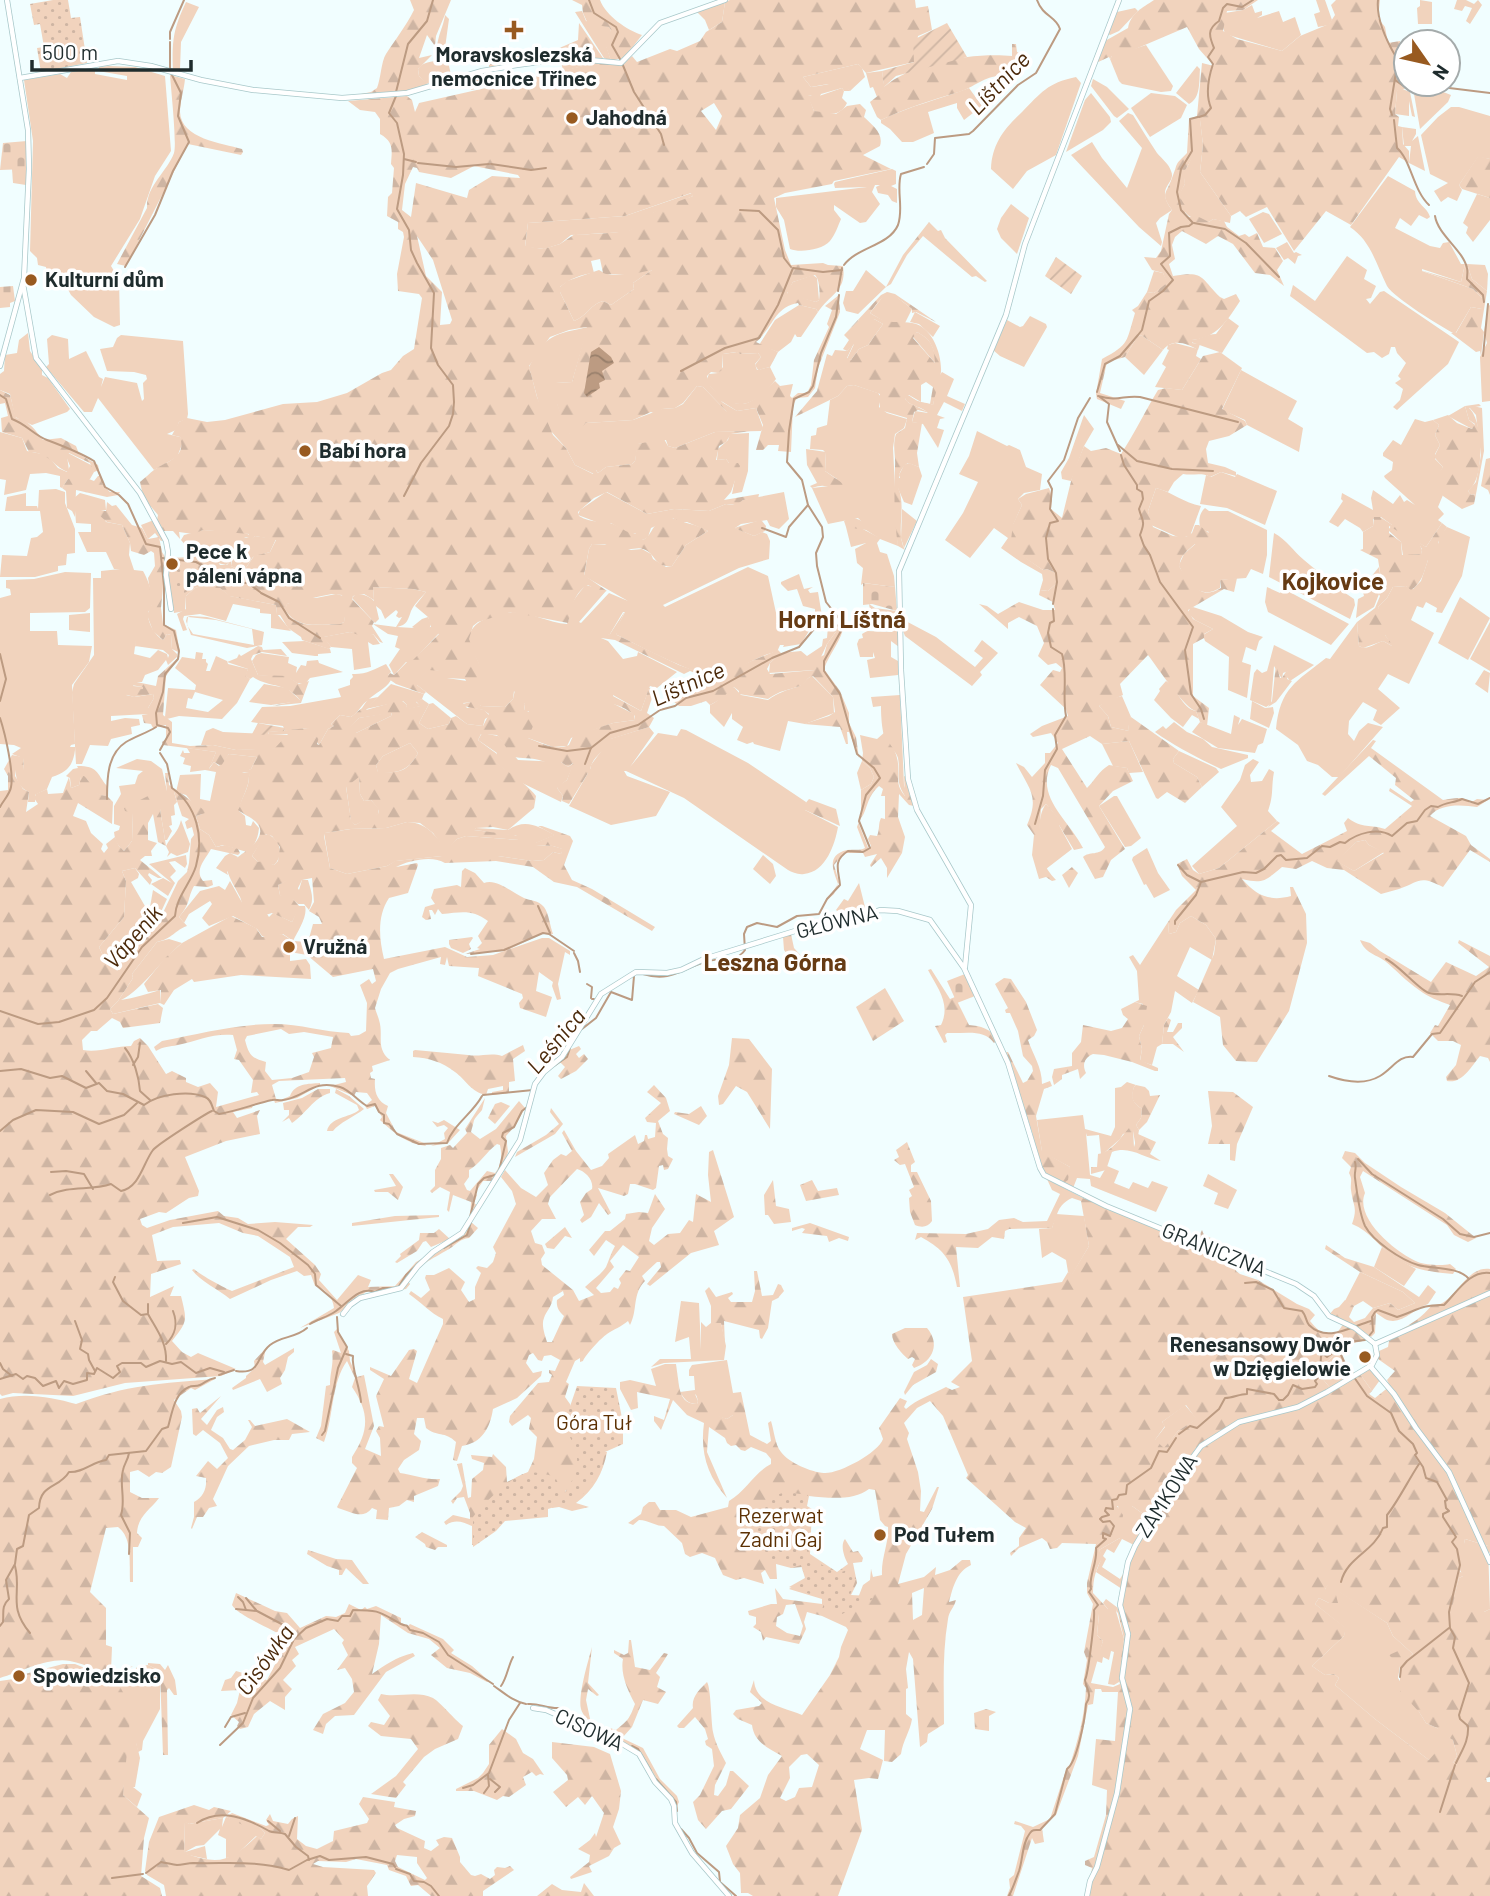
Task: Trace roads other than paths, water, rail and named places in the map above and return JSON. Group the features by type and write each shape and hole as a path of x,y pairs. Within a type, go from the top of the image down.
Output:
{"street":[{"path":"0,366 23,284 29,143 7,0"},
{"path":"20,78 118,61 253,90 342,98 399,94 500,67 568,58 621,62 660,23 725,0"},
{"path":"964,968 972,910 962,887 917,810 910,788 901,670 899,571 1006,315 1025,244 1119,0"},
{"path":"23,284 36,358 140,493 166,541 166,575 171,609"},
{"name":"GŁÓWNA","path":"343,1314 360,1298 401,1288 418,1266 433,1252 457,1237 471,1220 514,1150 523,1130 535,1084 544,1072 562,1057 601,994 636,972 677,971 704,959 796,931 826,929 863,915 892,910 930,920 964,968 1008,1063 1040,1168 1051,1180"},
{"name":"GRANICZNA","path":"1051,1180 1085,1194 1105,1206 1281,1276 1312,1294 1329,1316 1353,1326 1376,1344"},
{"path":"1490,1293 1376,1344 1376,1358 1370,1366 1394,1394 1449,1472 1490,1562"},
{"name":"ZAMKOWA","path":"1087,1896 1119,1784 1130,1709 1122,1678 1128,1630 1120,1605 1128,1562 1162,1499 1194,1452 1239,1422 1298,1407 1370,1366"},
{"name":"CISOWA","path":"533,1708 546,1710 619,1742 639,1754 655,1782 671,1799 675,1824 692,1853 730,1896"}],"water":[{"path":"599,347 614,363 602,371 605,380 599,383 600,388 587,397 584,393 591,352"}],"waterway":[{"path":"170,39 170,32 184,0"},
{"path":"396,92 408,44 427,21 433,0"},
{"path":"589,0 594,13 616,27 618,32 612,45 620,59"},
{"name":"Líštnice","path":"927,164 934,154 935,138 969,134 1018,85 1036,73 1060,29 1037,0"},
{"path":"1199,117 1211,108 1208,92 1213,64 1208,57 1214,48 1211,30 1227,4 1242,7 1253,0"},
{"path":"1378,0 1382,29 1392,50"},
{"path":"170,42 170,69"},
{"path":"622,63 634,92 661,134 664,145"},
{"path":"125,267 155,215 173,171 189,142 178,116 181,93 171,73"},
{"path":"1462,90 1490,93"},
{"path":"396,96 389,113 397,123 404,154 397,209 409,230 411,250 434,293 431,348 438,365 453,385 454,402 449,426 421,463 404,496"},
{"path":"1392,97 1392,115"},
{"path":"1097,392 1105,364 1120,356 1138,335 1142,330 1149,301 1173,280 1161,264 1170,256 1169,233 1193,223 1181,210 1177,192 1181,169 1192,151 1190,119 1198,117"},
{"path":"1394,120 1397,148 1429,205"},
{"path":"404,159 416,162"},
{"path":"418,163 456,167 489,164"},
{"path":"491,164 531,170 546,168"},
{"name":"Líštnice","path":"844,265 894,232 900,219 901,174 924,167"},
{"path":"740,210 759,211 778,230 784,258 791,267"},
{"path":"1435,216 1441,230 1465,261 1467,279 1483,295 1484,302"},
{"path":"1194,223 1225,229 1246,243 1279,277"},
{"path":"681,371 725,348 759,338 778,305 793,268 823,272 842,270"},
{"name":"Líštnice","path":"838,291 842,268"},
{"name":"Líštnice","path":"643,974 662,977 709,961 738,957 745,950 744,934 747,927 757,923 777,927 797,916 819,914 827,899 840,885 838,862 843,855 848,851 863,852 870,848 859,821 866,795 880,778 874,768 857,754 840,694 824,671 824,661 841,631 841,621 826,602 817,566 816,553 823,537 822,527 808,505 802,480 787,462 794,399 809,392 813,386 821,353 836,317 839,295"},
{"path":"1483,356 1488,304"},
{"name":"Vápeník","path":"0,395 6,399 12,419 42,438 94,461 105,487 128,504 146,544 160,547 164,625 174,631 179,651 178,659 165,674 156,713 157,725 168,728 170,732 160,750"},
{"path":"1098,396 1140,397 1238,422"},
{"path":"1100,397 1109,404 1107,422 1120,451"},
{"path":"1053,604 1057,582 1056,573 1048,559 1046,538 1050,523 1058,521 1050,509 1052,489 1048,481 1064,460 1078,418 1090,398"},
{"path":"1118,445 1137,461 1172,469 1213,471"},
{"path":"1121,455 1137,489 1142,492 1143,499 1139,509 1143,523 1140,535 1144,546 1160,582 1193,627 1185,650 1191,694 1204,719"},
{"path":"762,528 786,537 789,527 808,505"},
{"path":"162,558 196,562 236,583 248,583 260,592"},
{"path":"261,593 279,602 289,618 320,638"},
{"path":"1035,824 1043,796 1045,770 1057,749 1055,735 1066,716 1064,662 1062,654 1051,647 1048,633 1050,623 1054,621 1053,609"},
{"name":"Líštnice","path":"539,746 567,751 591,748 610,733 638,725 660,710 675,706 686,698 713,691 772,658 799,647 814,629 841,625"},
{"path":"0,654 6,679 0,701"},
{"path":"0,718 12,780 9,792 0,807"},
{"path":"107,799 108,775 115,753 126,742 156,727"},
{"path":"585,764 591,748"},
{"name":"Vápeník","path":"0,1011 38,1024 59,1022 94,1010 107,998 142,947 175,916 178,903 196,866 199,833 193,813 181,795 172,788 167,764 160,753"},
{"path":"1175,924 1196,895 1201,882 1243,872 1256,873 1281,855 1286,860 1307,858 1322,846 1345,843 1368,832 1392,836 1407,823 1417,821 1431,806 1438,807 1462,799 1478,804 1490,798"},
{"path":"1178,865 1187,875 1201,882"},
{"path":"538,906 550,933"},
{"path":"471,954 504,950 543,933 549,934 574,951"},
{"path":"574,953 580,972"},
{"path":"1386,959 1425,991 1462,996"},
{"path":"1329,1076 1349,1081 1368,1081 1380,1076 1400,1060 1413,1057 1432,1034 1440,1033 1475,982 1490,972"},
{"name":"Leśnica","path":"582,1029 596,1018 611,992 632,1000 634,976"},
{"path":"587,984 592,987 591,998"},
{"path":"133,1065 138,1057 140,1043"},
{"path":"125,1048 136,1068 140,1091 150,1100"},
{"name":"Leśnica","path":"554,1066 567,1057 570,1048"},
{"path":"0,1071 21,1069 50,1078 62,1076 86,1088 99,1083 107,1091 123,1094 144,1105 165,1096 198,1095 209,1099 214,1111 219,1114 272,1100 291,1098 316,1087 330,1085 344,1088 367,1106 375,1104 384,1115 384,1123 389,1124 397,1134 419,1144 447,1143 454,1130 482,1096"},
{"path":"86,1071 96,1083"},
{"path":"483,1095 533,1090"},
{"path":"0,1131 13,1120 36,1110 73,1112 99,1124 124,1115 137,1103"},
{"name":"Leśnica","path":"499,1171 506,1141 502,1137 503,1133 514,1127 527,1107"},
{"path":"50,1195 65,1190 111,1184 121,1191 127,1189 137,1180 153,1150 212,1111"},
{"path":"1358,1159 1372,1174 1443,1219 1460,1234 1474,1237 1490,1233"},
{"path":"1355,1162 1361,1215 1374,1238 1411,1263 1452,1270 1469,1279"},
{"path":"51,1172 84,1174 93,1189"},
{"name":"Leśnica","path":"470,1217 478,1184 484,1178 495,1175"},
{"path":"183,1223 217,1217 258,1230 308,1265 315,1274 316,1285 341,1306"},
{"name":"Leśnica","path":"444,1248 467,1235 471,1222"},
{"name":"Leśnica","path":"399,1286 423,1259"},
{"path":"1369,1336 1373,1331 1372,1317 1378,1310 1397,1317 1424,1307 1444,1305 1470,1278 1490,1273"},
{"path":"115,1277 113,1282 123,1301 141,1315 148,1314 163,1342 166,1361"},
{"path":"1245,1283 1256,1282 1273,1290 1284,1308 1302,1311 1309,1325 1323,1333 1339,1332 1371,1321"},
{"name":"Leśnica","path":"310,1324 333,1313 359,1293 391,1288"},
{"path":"148,1304 148,1313"},
{"path":"166,1344 175,1329 173,1311"},
{"path":"322,1435 338,1368 347,1347 338,1332 337,1317"},
{"path":"75,1321 82,1340 80,1349 88,1354 95,1371"},
{"name":"Leśnica","path":"236,1371 244,1372 254,1368 270,1345 307,1328"},
{"path":"1179,1434 1190,1426 1197,1428 1219,1409 1225,1398 1247,1394 1247,1389 1274,1394 1279,1400 1283,1400 1293,1385 1302,1389 1315,1387 1323,1354 1327,1357 1348,1342 1365,1340"},
{"path":"1338,1348 1345,1364 1367,1396 1391,1413 1399,1431 1413,1444 1426,1478 1437,1482 1447,1500 1446,1508 1449,1511 1443,1514 1443,1517 1456,1537 1452,1542 1457,1549 1460,1565 1449,1612 1450,1628 1455,1637 1453,1648 1469,1683 1459,1715 1468,1726 1467,1736 1456,1763"},
{"path":"346,1354 353,1356 361,1402"},
{"path":"0,1379 16,1374 23,1379 27,1376 35,1378 43,1386 56,1381 59,1388 64,1381 73,1384 87,1380 87,1373 94,1374 97,1368 113,1378 120,1372 117,1366 122,1363 141,1363 146,1367 160,1361 172,1364 181,1362 196,1373 210,1368 224,1372"},
{"path":"0,1363 12,1376"},
{"name":"Leśnica","path":"219,1375 234,1370"},
{"name":"Leśnica","path":"0,1626 3,1622 4,1607 9,1599 6,1580 15,1564 17,1549 23,1546 29,1515 39,1508 46,1490 69,1472 79,1471 106,1460 109,1455 146,1451 162,1429 168,1427 174,1404 180,1394 190,1386 199,1386 215,1378"},
{"path":"1009,1896 1019,1871 1027,1837 1032,1831 1040,1830 1055,1814 1067,1769 1080,1740 1089,1697 1085,1680 1094,1610 1098,1605 1089,1592 1096,1548 1106,1539 1103,1538 1103,1533 1110,1536 1114,1526 1110,1521 1103,1522 1100,1519 1109,1515 1105,1511 1106,1508 1113,1509 1112,1500 1126,1494 1127,1485 1151,1468 1159,1451 1167,1452 1176,1438"},
{"path":"129,1453 122,1475 121,1515 130,1533 129,1554"},
{"path":"1341,1582 1349,1566 1373,1543 1383,1528 1387,1527 1387,1515 1419,1464"},
{"path":"15,1566 17,1607 30,1633"},
{"path":"238,1597 246,1610"},
{"path":"246,1598 256,1610"},
{"path":"236,1609 257,1611 291,1629 296,1637"},
{"name":"Cisówka","path":"220,1745 243,1723 253,1698 280,1668 294,1639 306,1628 327,1619 338,1621 342,1616 350,1616 353,1610 379,1612 410,1630 423,1633 439,1642 448,1655 493,1684"},
{"path":"1400,1677 1401,1668 1407,1661 1449,1628"},
{"path":"501,1686 513,1657"},
{"name":"Cisówka","path":"494,1686 526,1704"},
{"path":"463,1788 473,1785 489,1773 509,1720 520,1703"},
{"name":"Cisówka","path":"528,1704 560,1708 571,1718"},
{"path":"225,1727 231,1717 245,1713"},
{"name":"Cisówka","path":"584,1725 595,1729"},
{"name":"Cisówka","path":"632,1746 638,1749 651,1771"},
{"path":"1440,1812 1455,1765"},
{"path":"484,1793 489,1786 488,1775"},
{"path":"490,1779 500,1787 495,1792"},
{"name":"Cisówka","path":"656,1779 676,1802 677,1811"},
{"path":"197,1823 215,1816 234,1816 271,1832 285,1834 309,1860"},
{"path":"289,1836 295,1818"},
{"path":"268,1821 280,1831"},
{"name":"Cisówka","path":"681,1829 697,1853 719,1872 720,1882 736,1896"},
{"path":"146,1873 161,1862 177,1865 254,1864 289,1870 320,1856 329,1860 366,1857 393,1864 395,1867"},
{"path":"396,1869 410,1874 414,1881 431,1886 439,1896"},
{"path":"112,1878 143,1874"}],"place":[{"name":"Moravskoslezská nemocnice Třinec","path":"514,30"},
{"name":"Jahodná","path":"572,118"},
{"name":"Kulturní dům","path":"31,280"},
{"name":"Babí hora","path":"305,451"},
{"name":"Pece k pálení vápna","path":"172,564"},
{"name":"Vružná","path":"289,947"},
{"name":"Renesansowy Dwór w Dzięgielowie","path":"1365,1357"},
{"name":"Pod Tułem","path":"880,1535"},
{"name":"Spowiedzisko","path":"19,1676"}],"district":[{"name":"Kojkovice","path":"1333,582"},
{"name":"Horní Líštná","path":"842,620"},
{"name":"Leszna Górna","path":"775,963"}],"park label":[{"name":"Góra Tuł","path":"594,1423"},
{"name":"Rezerwat Zadni Gaj","path":"781,1528"}]}
